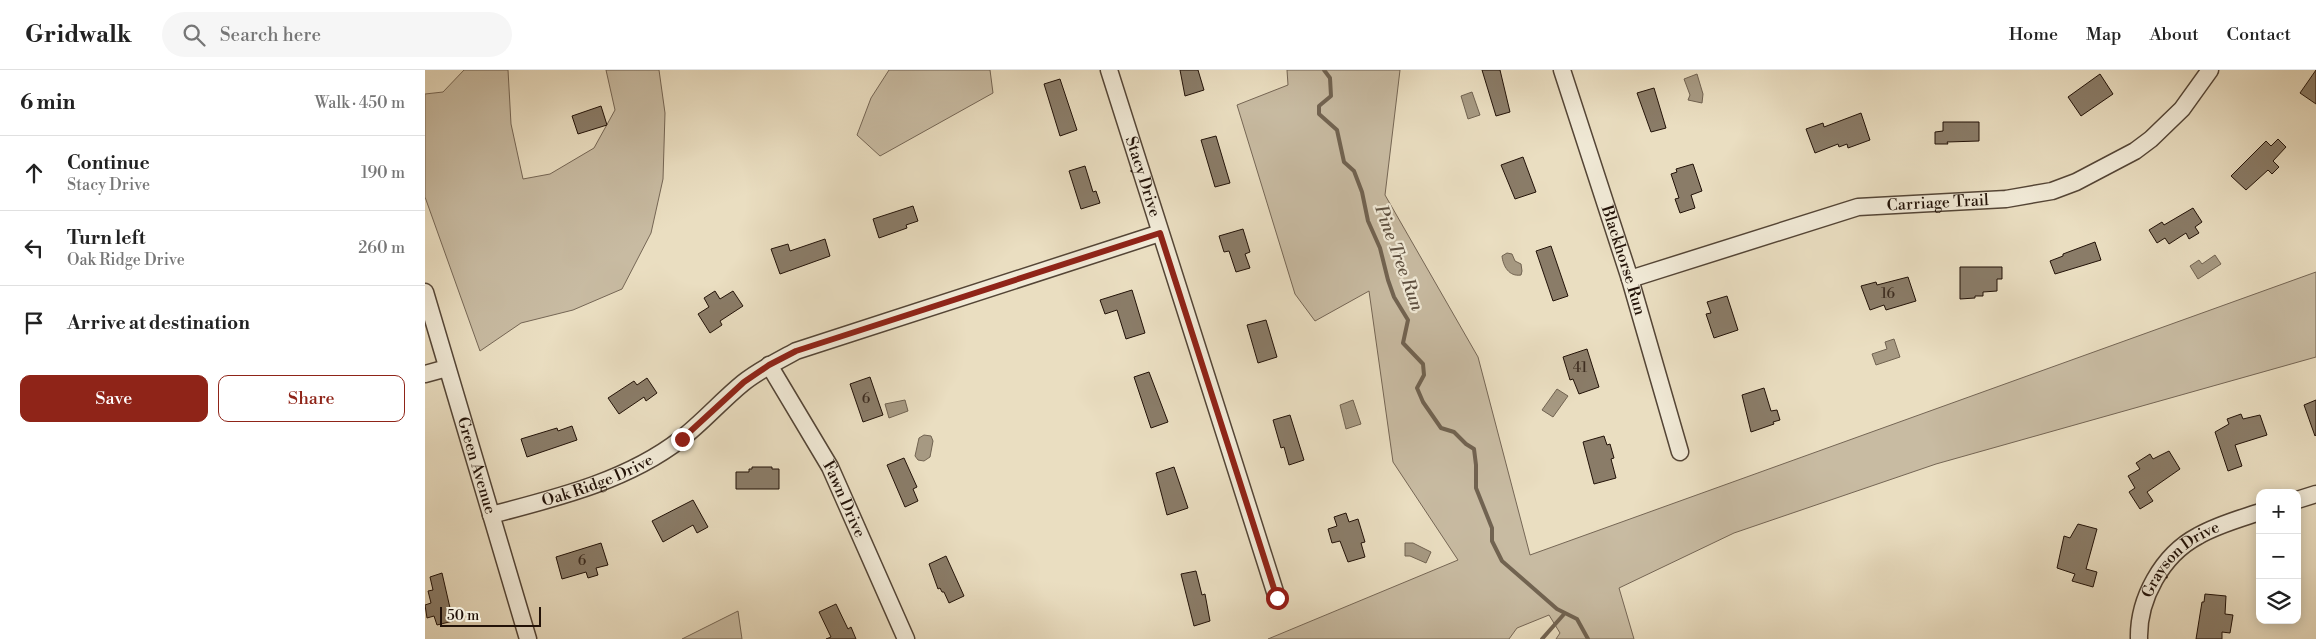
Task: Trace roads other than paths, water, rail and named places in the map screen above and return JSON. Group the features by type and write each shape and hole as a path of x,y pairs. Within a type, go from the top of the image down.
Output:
{"street":[{"name":"Stacy Drive","path":"1109,70 1277,598"},
{"name":"Blackhorse Run","path":"1562,70 1630,279 1680,452"},
{"name":"Carriage Trail","path":"1630,279 1834,213 1858,207 2006,199 2052,191 2076,182 2135,152 2182,109 2207,71"},
{"name":"Oak Ridge Drive","path":"491,515 610,480 631,470 682,439 744,382 769,365 796,351 1160,233"},
{"name":"Green Avenue","path":"425,292 528,639"},
{"name":"Fawn Drive","path":"769,365 833,474 906,639"},
{"path":"425,374 447,368"},
{"path":"2301,499 2316,494"},
{"name":"Grayson Drive","path":"2139,639 2146,596 2150,586 2183,545 2221,525 2256,513"}],"waterway":[{"name":"Pine Tree Run","path":"1324,70 1330,78 1331,96 1319,106 1319,114 1337,130 1344,162 1354,171 1362,192 1368,221 1380,248 1394,297 1408,320 1403,343 1423,364 1424,375 1417,388 1423,402 1441,428 1454,432 1474,449 1476,488 1492,528 1492,541 1502,561 1557,609 1577,619 1588,639"},
{"path":"1542,639 1565,613"}]}
